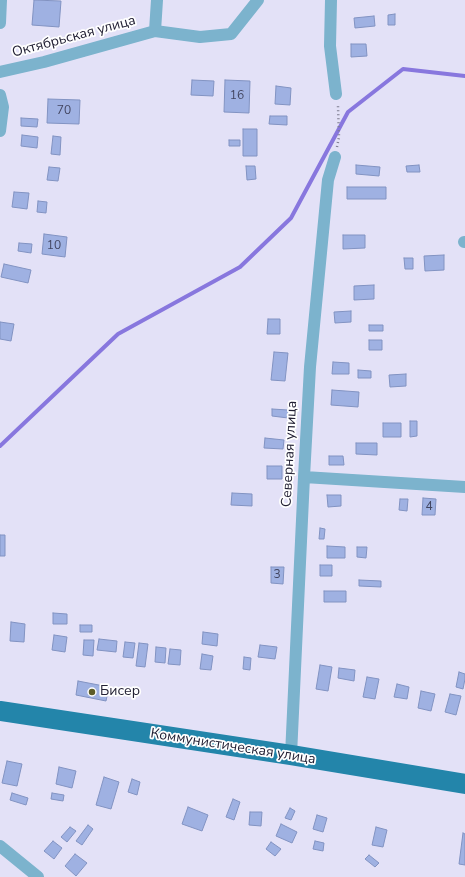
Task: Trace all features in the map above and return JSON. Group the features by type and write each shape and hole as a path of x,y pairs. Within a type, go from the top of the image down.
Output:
{"main road":[{"name":"Коммунистическая улица","path":"0,711 465,784"}],"street":[{"path":"0,23 1,0"},
{"path":"157,0 155,31 200,37 231,34 258,0"},
{"path":"331,0 330,46 336,94"},
{"name":"Октябрьская улица","path":"0,72 44,62 155,31"},
{"path":"0,95 3,107 0,131"},
{"name":"Северная улица","path":"291,756 310,367 328,180 336,157"},
{"path":"304,477 465,487"},
{"path":"1,850 38,877"}],"path":[{"path":"338,109 339,137"}],"building":[{"path":"34,0 61,1 59,27 32,25"},
{"path":"395,14 395,25 388,25 388,15"},
{"path":"374,16 375,26 355,28 354,18"},
{"path":"351,44 366,44 367,56 351,57"},
{"path":"192,80 214,81 213,96 191,95"},
{"path":"225,80 250,81 249,113 224,112"},
{"path":"276,86 291,88 290,105 275,104"},
{"path":"48,99 80,100 79,124 47,123"},
{"path":"270,116 287,116 287,125 269,124"},
{"path":"21,118 38,119 37,127 21,126"},
{"path":"243,129 257,129 257,156 243,156"},
{"path":"22,135 38,137 37,148 21,146"},
{"path":"53,136 61,137 60,155 51,154"},
{"path":"229,140 240,140 240,146 229,146"},
{"path":"356,165 380,167 379,176 356,174"},
{"path":"419,165 420,172 407,172 406,166"},
{"path":"246,166 255,166 256,179 247,180"},
{"path":"49,167 60,168 58,181 47,180"},
{"path":"347,187 386,187 386,199 347,199"},
{"path":"14,192 29,193 27,209 12,207"},
{"path":"38,201 47,202 46,213 37,212"},
{"path":"44,234 67,237 65,257 42,254"},
{"path":"343,235 365,235 365,248 343,249"},
{"path":"19,243 32,244 31,253 18,251"},
{"path":"444,255 444,270 425,271 424,256"},
{"path":"404,258 413,258 413,269 405,269"},
{"path":"4,264 31,270 28,283 1,277"},
{"path":"374,285 374,299 354,300 354,286"},
{"path":"351,311 351,322 335,323 334,312"},
{"path":"268,319 280,319 280,334 267,334"},
{"path":"0,322 14,324 11,341 0,339"},
{"path":"369,325 383,325 383,331 369,331"},
{"path":"369,340 382,340 382,350 369,350"},
{"path":"274,352 288,353 285,381 271,380"},
{"path":"333,362 349,363 349,374 332,374"},
{"path":"358,370 371,371 371,378 358,378"},
{"path":"406,374 406,386 390,387 389,375"},
{"path":"332,390 359,392 358,407 331,405"},
{"path":"272,409 288,410 288,418 272,416"},
{"path":"410,421 417,421 417,436 410,437"},
{"path":"383,423 401,423 401,437 383,437"},
{"path":"265,438 284,440 283,449 264,448"},
{"path":"356,443 377,443 377,455 356,454"},
{"path":"329,456 343,456 344,465 329,465"},
{"path":"267,466 282,466 282,479 267,479"},
{"path":"232,493 252,494 252,506 231,505"},
{"path":"327,495 341,495 341,506 328,507"},
{"path":"423,498 436,499 435,515 422,515"},
{"path":"400,499 408,499 407,511 399,510"},
{"path":"320,528 325,529 324,539 319,539"},
{"path":"0,535 5,535 5,556 0,556"},
{"path":"327,546 345,547 345,558 327,558"},
{"path":"357,547 367,547 366,558 357,557"},
{"path":"320,565 332,565 332,576 320,576"},
{"path":"271,567 284,567 283,584 271,583"},
{"path":"359,580 381,581 381,587 359,586"},
{"path":"324,591 346,591 346,602 324,602"},
{"path":"53,613 67,614 67,624 53,624"},
{"path":"11,622 25,624 24,642 10,641"},
{"path":"80,625 92,625 92,632 80,632"},
{"path":"203,632 218,634 217,646 202,644"},
{"path":"54,635 67,637 65,652 52,650"},
{"path":"99,639 117,641 116,652 97,650"},
{"path":"84,640 94,640 93,656 83,655"},
{"path":"125,642 135,643 133,658 123,657"},
{"path":"139,643 148,644 145,667 136,666"},
{"path":"260,645 277,647 275,659 258,657"},
{"path":"156,647 166,648 165,663 155,662"},
{"path":"170,649 181,650 180,665 168,664"},
{"path":"202,654 213,656 211,670 200,669"},
{"path":"244,657 251,658 250,670 243,669"},
{"path":"320,665 332,667 328,691 316,689"},
{"path":"339,668 355,670 354,681 338,678"},
{"path":"459,672 465,674 463,689 456,687"},
{"path":"367,677 379,679 375,699 363,697"},
{"path":"78,681 109,687 106,701 76,695"},
{"path":"397,684 409,687 407,699 394,697"},
{"path":"421,691 435,694 431,711 418,708"},
{"path":"450,694 461,696 456,715 445,712"},
{"path":"7,761 22,764 17,786 2,783"},
{"path":"59,767 76,771 72,788 56,784"},
{"path":"104,777 119,782 111,809 96,805"},
{"path":"132,779 140,782 137,795 128,792"},
{"path":"12,793 28,798 26,805 10,800"},
{"path":"52,793 64,795 63,801 51,799"},
{"path":"233,799 240,802 234,820 226,817"},
{"path":"188,807 208,815 202,831 182,824"},
{"path":"290,808 295,811 291,820 285,818"},
{"path":"250,812 262,812 261,826 249,825"},
{"path":"317,815 327,818 323,832 313,829"},
{"path":"281,824 297,832 292,843 276,836"},
{"path":"88,825 93,829 82,845 76,841"},
{"path":"70,827 76,831 67,842 61,837"},
{"path":"376,827 387,830 383,847 372,845"},
{"path":"463,833 465,834 465,865 459,864"},
{"path":"53,841 62,848 54,859 44,851"},
{"path":"315,841 324,843 323,851 313,849"},
{"path":"271,842 281,849 275,856 266,849"},
{"path":"75,854 87,863 76,876 65,866"},
{"path":"369,855 379,863 375,867 365,859"}],"waterway":[{"path":"0,446 118,334 240,267 291,218 348,112 403,69 465,76"}],"place":[{"name":"Бисер","path":"92,692"}]}
